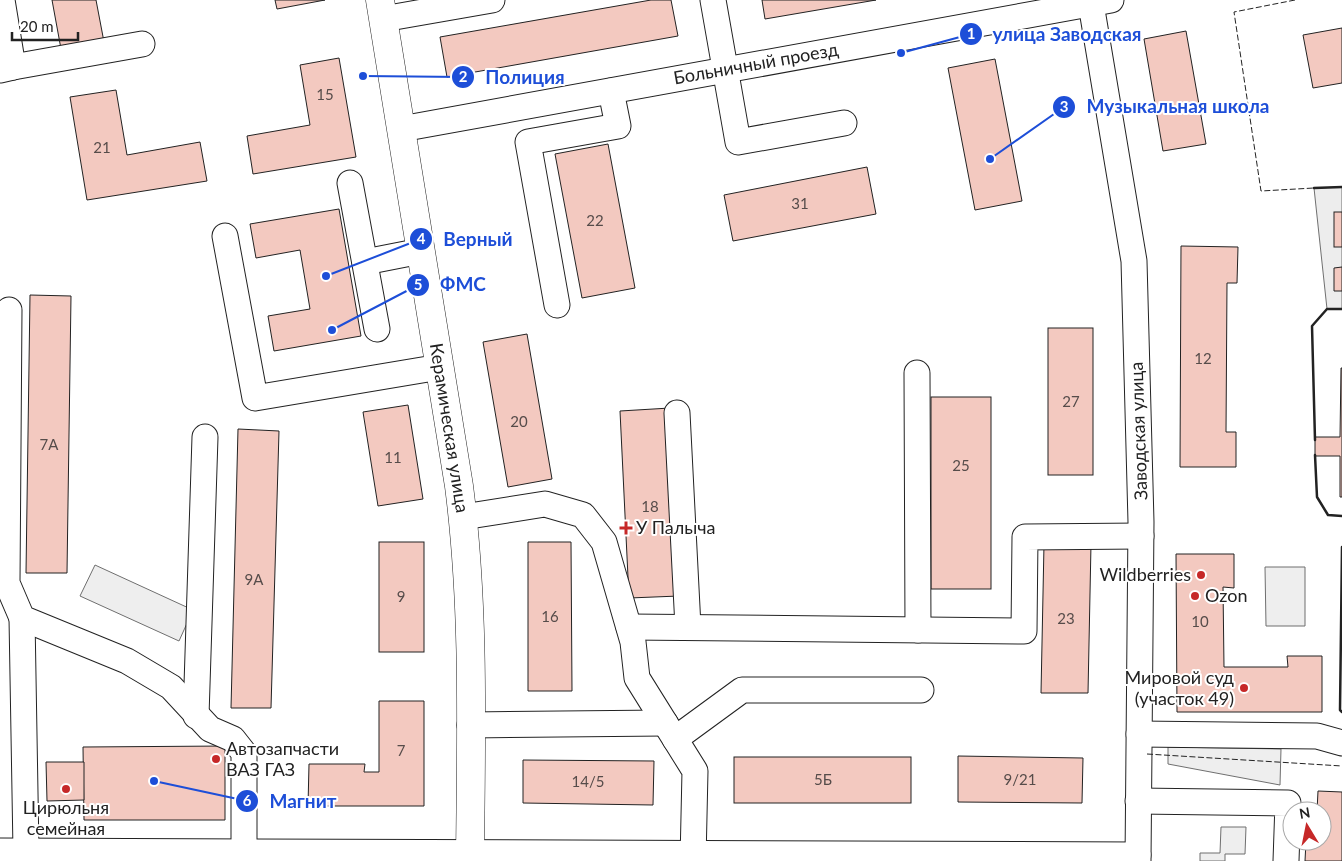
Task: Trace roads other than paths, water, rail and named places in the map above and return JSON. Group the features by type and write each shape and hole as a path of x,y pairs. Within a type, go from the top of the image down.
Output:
{"main road":[{"name":"Керамическая улица","path":"382,9 463,517 470,610 470,857"}],"street":[{"path":"2,0 7,68 142,44"},
{"path":"382,9 492,0"},
{"path":"713,0 738,142 844,122"},
{"name":"Больничный проезд","path":"401,129 725,70 1034,7 1101,2"},
{"name":"Заводская улица","path":"1101,2 1134,261 1141,536 1138,858"},
{"path":"557,305 528,142 618,126 611,91"},
{"path":"350,184 376,329"},
{"path":"225,236 255,398 440,367"},
{"path":"365,262 421,251"},
{"path":"10,310 6,583 22,618 26,851"},
{"path":"917,373 918,630"},
{"path":"677,412 688,627"},
{"path":"196,716 205,438"},
{"path":"463,517 545,504 583,515 604,542 633,642 637,678 695,772 693,857"},
{"path":"629,626 1024,631 1025,536 1141,536"},
{"path":"22,618 126,661 171,687 210,730 233,739 244,753 244,852"},
{"path":"470,725 670,731 742,690 922,690"},
{"path":"1139,734 1317,736 1342,743"},
{"path":"1138,801 1288,803 1286,861"},
{"path":"0,851 244,852 470,857 1138,858"}],"place":[{"name":"улица Заводская","path":"901,53"},
{"name":"Полиция","path":"363,76"},
{"name":"Музыкальная школа","path":"990,159"},
{"name":"Верный","path":"326,276"},
{"name":"ФМС","path":"332,330"},
{"name":"У Палыча","path":"626,528"},
{"name":"Wildberries","path":"1201,575"},
{"name":"Ozon","path":"1195,596"},
{"name":"Мировой суд (участок 49)","path":"1244,688"},
{"name":"Автозапчасти ВАЗ ГАЗ","path":"216,759"},
{"name":"Магнит","path":"154,781"},
{"name":"Цирюльня семейная","path":"66,789"}]}
